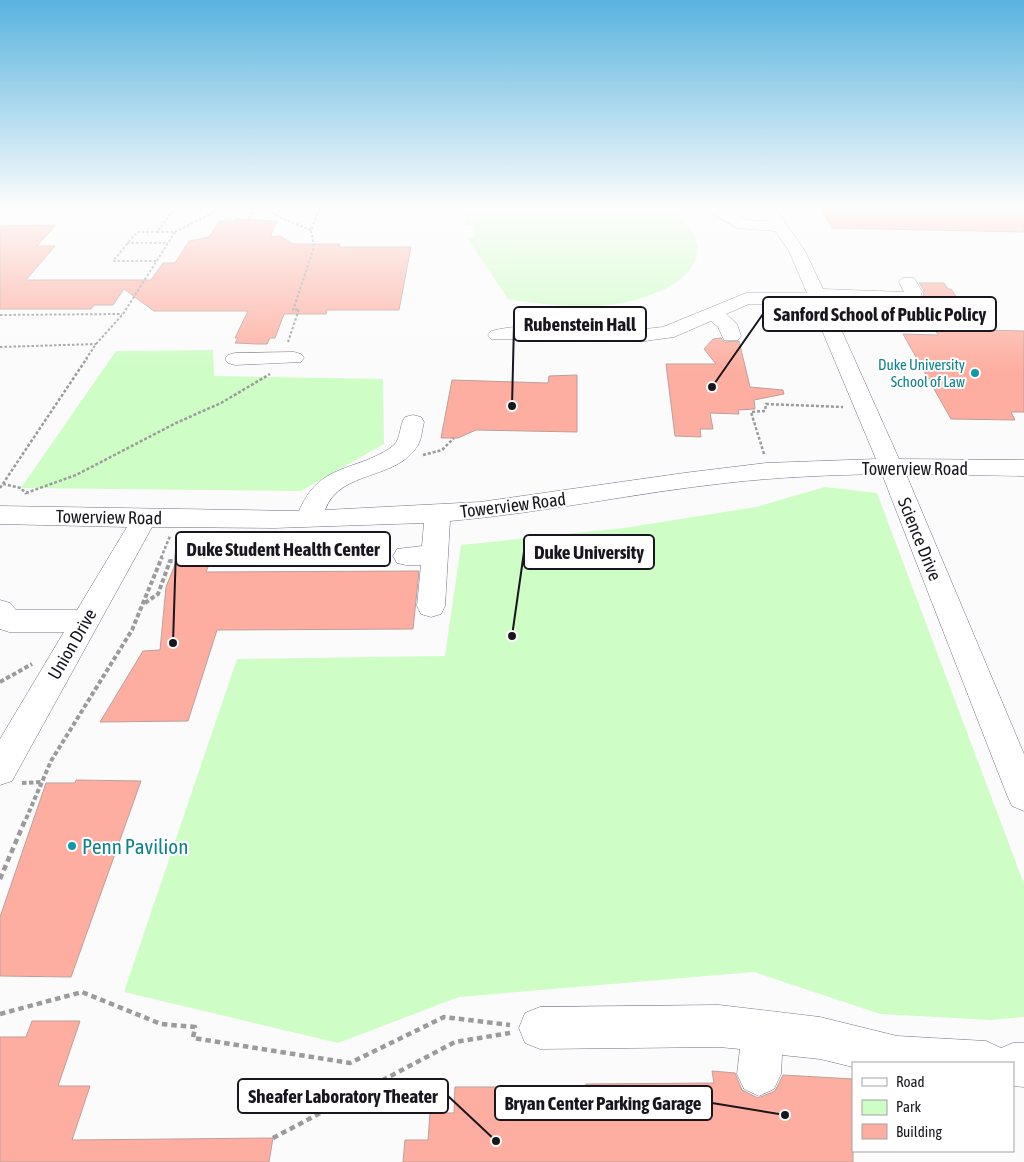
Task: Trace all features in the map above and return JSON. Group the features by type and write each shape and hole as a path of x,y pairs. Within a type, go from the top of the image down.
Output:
{"street":[{"name":"Science Drive","path":"802,262 891,468 1024,795"},
{"path":"498,335 526,332 625,334 617,340 617,345 626,352 640,348 736,302 755,298 817,296 914,297"},
{"path":"712,313 727,324 731,336"},
{"path":"235,359 288,358"},
{"path":"309,518 319,496 326,488 401,451 407,444 413,422"},
{"name":"Towerview Road","path":"0,515 145,518 309,518 438,514 568,499 671,482 768,471 891,468 1024,468"},
{"path":"431,606 438,514"},
{"name":"Union Drive","path":"11,776 86,621 145,518"},
{"path":"406,556 436,555"},
{"path":"0,611 9,621 86,621"},
{"path":"540,1028 719,1026 820,1038 898,1057 971,1062"},
{"path":"759,1074 763,1031"}],"path":[{"path":"0,488 96,344 123,314 156,262"},
{"path":"23,501 26,493 76,474 176,423 221,403 280,369 288,358 299,309 293,310 309,262"},
{"path":"0,315 123,314"},
{"path":"0,347 96,344"},
{"path":"768,471 752,412 765,411 766,404 849,408"},
{"path":"3,484 21,488 26,493"},
{"path":"0,879 51,760 132,630 145,603 172,531"},
{"path":"204,562 216,532"},
{"path":"145,603 158,594 170,561 308,558 321,555 329,548 336,534"},
{"path":"0,682 33,663"},
{"path":"11,776 42,782"},
{"path":"0,1014 82,992 161,1024 195,1027 193,1038 350,1063 444,1017 540,1028"},
{"path":"272,1138 455,1042 540,1028"}],"green space":[{"path":"483,262 694,262 686,274 670,286 651,295 629,301 608,305 571,306 508,299"},
{"path":"213,350 214,376 383,379 384,444 301,491 21,488 116,351"},
{"path":"825,487 877,493 1024,884 1024,1017 991,1020 880,1014 754,972 459,997 338,1043 124,992 237,659 445,656 461,545 624,528 756,507"}],"building":[{"path":"0,262 41,262 26,280 151,280 163,263 408,262 399,310 327,310 326,314 284,314 275,338 270,338 267,344 235,343 238,338 235,338 248,311 154,311 124,289 113,305 94,305 91,309 0,309"},
{"name":"Duke University School of Law","path":"919,283 944,283 948,289 951,289 979,330 1024,331 1024,412 1011,412 1015,420 951,419 903,334 938,335 929,319 937,320 923,296 924,290"},
{"path":"721,338 724,342 739,341 750,387 783,390 784,394 754,400 755,409 738,410 739,414 710,413 713,429 700,429 701,437 675,436 666,364 716,364 704,349 713,339"},
{"path":"577,375 577,432 476,430 458,438 441,438 452,380 548,383 549,376"},
{"path":"176,562 210,562 206,572 419,571 413,629 217,630 188,721 100,722 143,651 160,650 166,587"},
{"name":"Penn Pavilion","path":"76,780 141,781 71,977 0,976 0,917 46,783 75,783"},
{"path":"32,1021 80,1021 58,1086 90,1086 72,1140 273,1138 269,1162 0,1162 0,1037 26,1037"},
{"path":"712,1071 735,1073 742,1090 758,1098 775,1091 783,1075 852,1079 853,1162 403,1162 405,1140 428,1140 430,1113 454,1113 455,1087 530,1087 530,1106 587,1104 586,1084 714,1083"}],"place":[{"name":"Duke University School of Law","path":"975,373"},
{"name":"Sanford School of Public Policy","path":"712,387"},
{"name":"Rubenstein Hall","path":"512,406"},
{"name":"Duke University","path":"512,636"},
{"name":"Duke Student Health Center","path":"173,643"},
{"name":"Penn Pavilion","path":"72,846"},
{"name":"Bryan Center Parking Garage","path":"785,1115"},
{"name":"Sheafer Laboratory Theater","path":"496,1141"}]}
